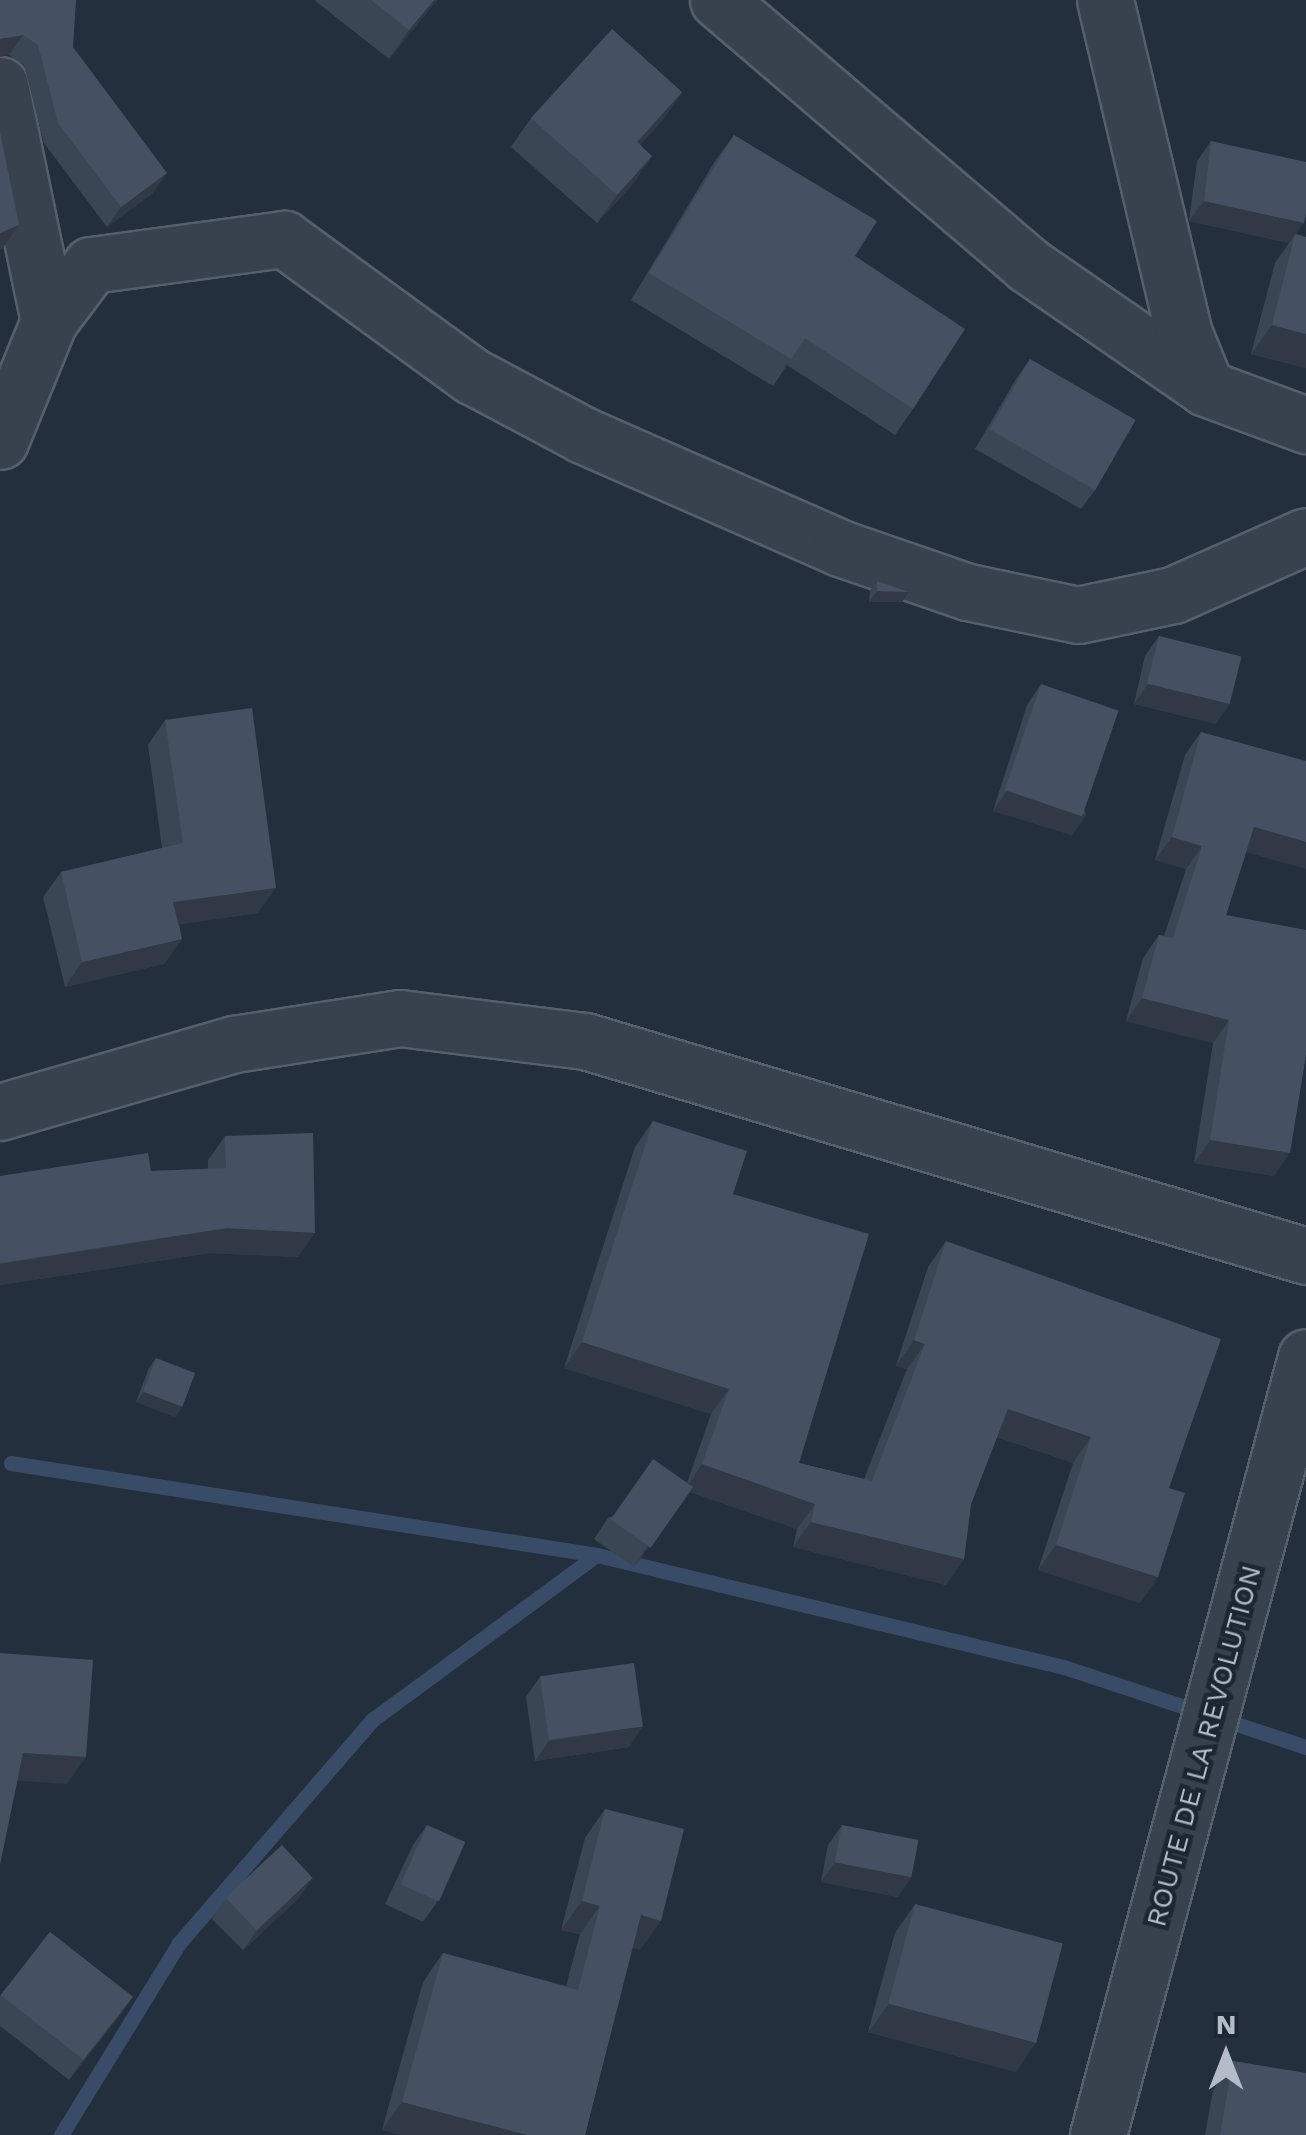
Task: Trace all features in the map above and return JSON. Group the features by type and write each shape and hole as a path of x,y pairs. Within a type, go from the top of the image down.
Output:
{"street":[{"path":"718,0 1028,265 1206,388 1306,425"},
{"path":"1105,0 1184,334 1206,388"},
{"path":"0,85 48,320"},
{"path":"0,440 48,320 91,265 284,238 472,376 583,435 840,548 968,592 1078,615 1173,595 1306,536"},
{"path":"0,1112 234,1044 400,1018 584,1041 1306,1256"},
{"name":"ROUTE DE LA REVOLUTION","path":"1098,2135 1306,1357"}],"building":[{"path":"0,0 76,0 73,47 167,173 121,207 58,123 38,45 23,35 0,39"},
{"path":"371,0 434,0 409,30"},
{"path":"612,29 682,92 637,142 652,156 617,195 531,118"},
{"path":"0,132 19,225 0,233"},
{"path":"734,135 877,221 855,256 965,329 913,409 805,338 791,359 649,273"},
{"path":"1211,141 1306,162 1304,223 1204,201"},
{"path":"1295,234 1306,237 1306,334 1272,325"},
{"path":"1030,359 1136,420 1095,490 990,429"},
{"path":"877,581 909,592 877,591"},
{"path":"1159,636 1241,657 1230,704 1147,684"},
{"path":"1041,684 1119,711 1082,817 1005,790"},
{"path":"252,708 276,888 173,902 182,939 82,962 61,872 183,843 165,720"},
{"path":"1201,732 1306,761 1306,842 1254,827 1226,915 1306,930 1306,1055 1290,1153 1210,1140 1229,1020 1142,998 1159,935 1173,938 1202,846 1172,837"},
{"path":"653,1121 747,1151 733,1194 869,1234 799,1463 872,1481 925,1344 914,1340 946,1241 1221,1339 1169,1488 1185,1493 1158,1577 1056,1545 1091,1437 1008,1409 971,1504 964,1559 811,1522 815,1504 702,1464 729,1389 582,1342"},
{"path":"313,1133 315,1233 227,1228 0,1263 0,1176 148,1153 151,1171 226,1168 225,1136"},
{"path":"156,1358 195,1373 182,1407 143,1392"},
{"path":"653,1459 693,1487 651,1548 611,1520"},
{"path":"0,1653 93,1660 86,1757 23,1753 0,1865"},
{"path":"634,1663 643,1726 549,1740 540,1676"},
{"path":"605,1809 684,1829 661,1921 641,1915 585,2135 527,2135 402,2102 443,1953 578,1990 600,1906 582,1901"},
{"path":"427,1825 465,1842 439,1901 401,1884"},
{"path":"842,1825 919,1840 911,1877 835,1862"},
{"path":"282,1845 313,1878 256,1930 226,1898"},
{"path":"915,1904 1063,1944 1036,2043 888,2003"},
{"path":"50,1932 133,1997 83,2060 1,1995"},
{"path":"1233,2061 1306,2073 1306,2135 1220,2135"}],"waterway":[{"path":"11,1463 597,1555 1064,1667 1306,1747"},
{"path":"61,2135 179,1943 372,1720 597,1555"}]}
